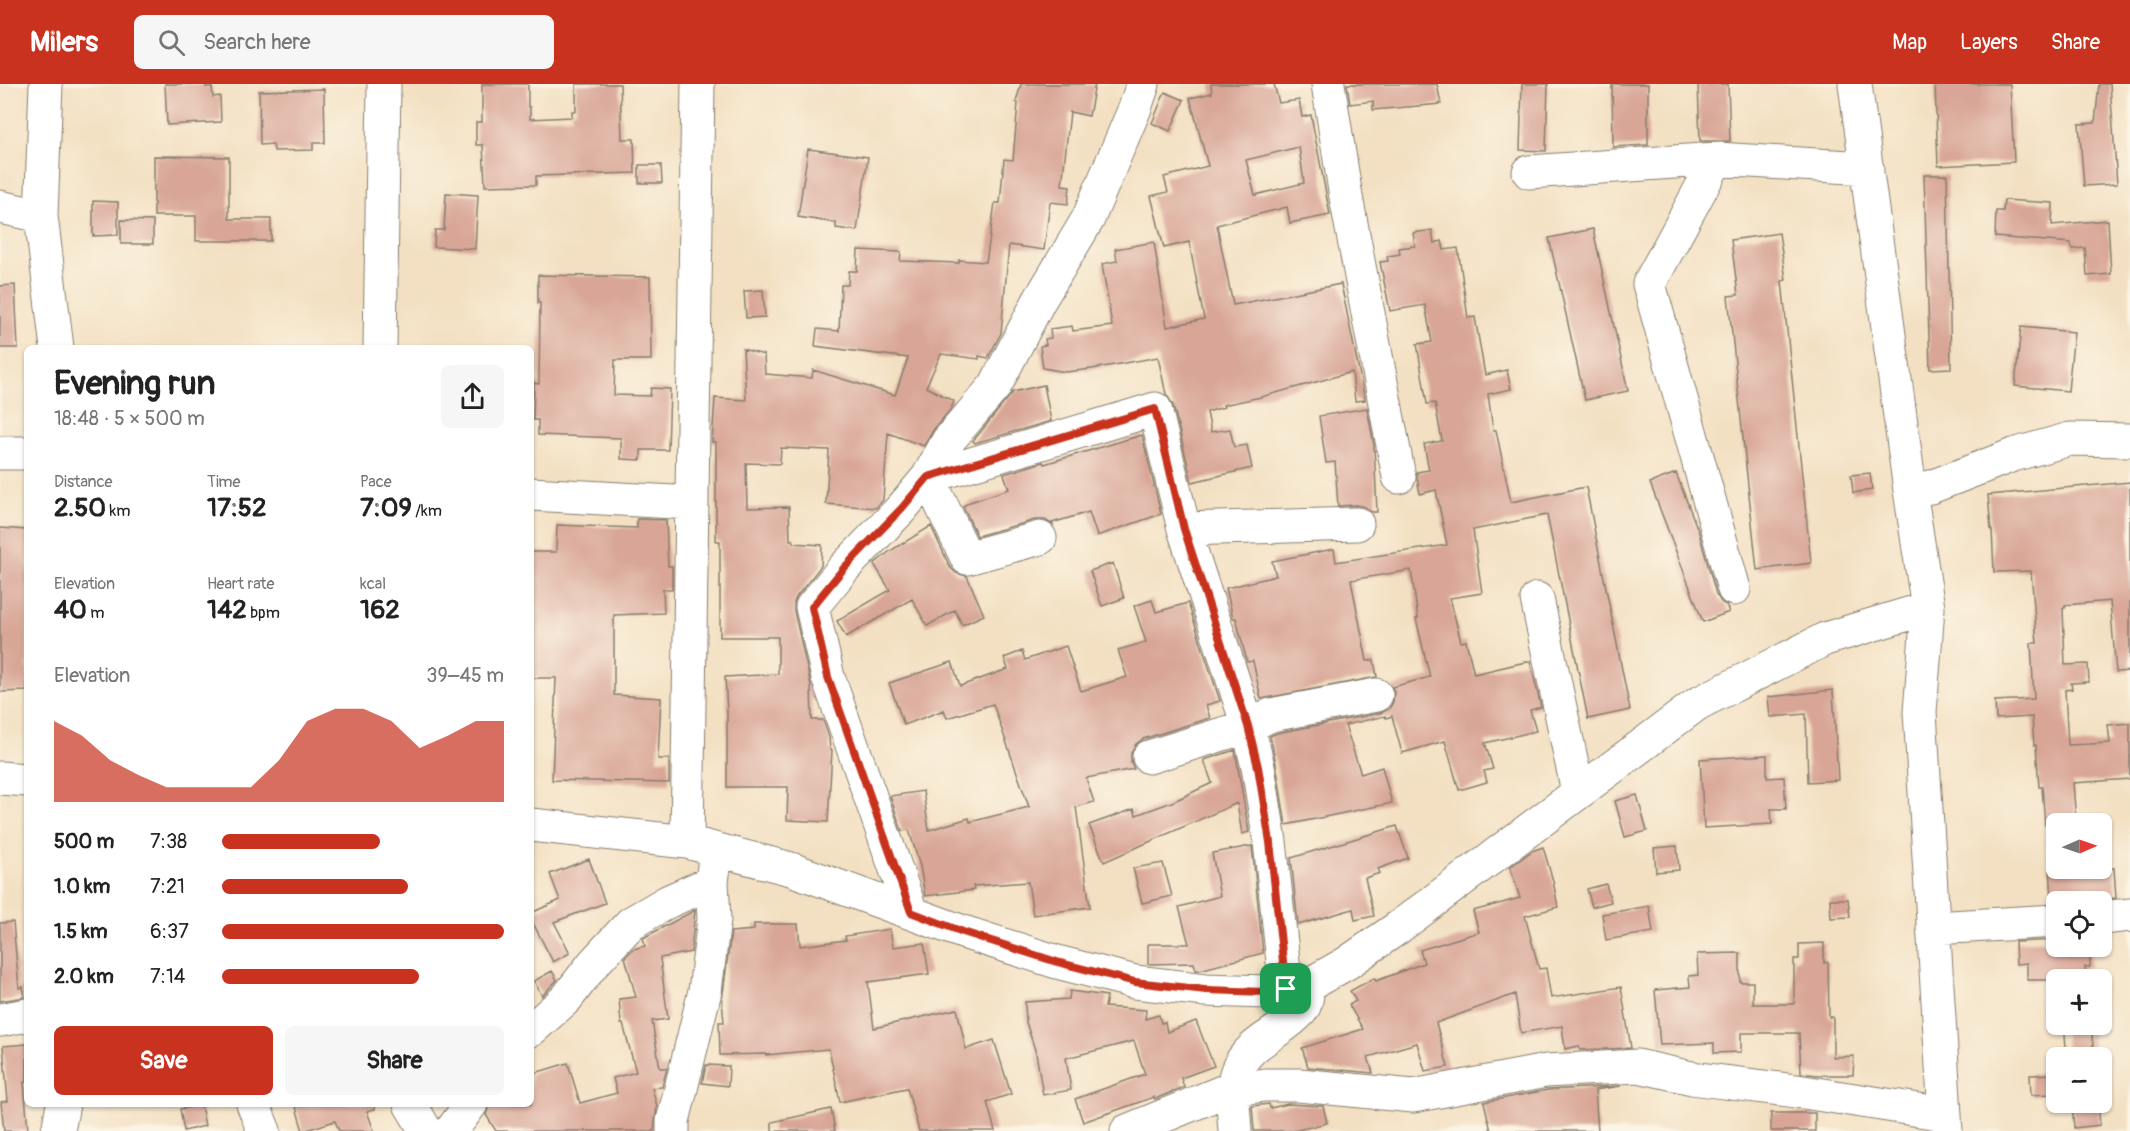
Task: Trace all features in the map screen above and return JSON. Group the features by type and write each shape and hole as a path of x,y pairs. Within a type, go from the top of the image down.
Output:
{"street":[{"path":"45,84 40,216 57,345"},
{"path":"380,345 384,84"},
{"path":"673,1131 673,1121 705,991 714,919 705,858 692,503 698,84"},
{"path":"911,912 828,677 812,607 844,568 902,508 928,477 948,441 995,386 1039,301 1088,219 1143,84"},
{"path":"1328,84 1346,197 1399,477"},
{"path":"1127,1131 1233,1089 1265,1085 1299,1085 1413,1096 1546,1071 1638,1065 1692,1078 1797,1091 1946,1123 1920,712 1928,608 1855,84"},
{"path":"1529,172 1717,159 1867,168"},
{"path":"1717,159 1649,284 1734,589"},
{"path":"0,207 40,216"},
{"path":"928,477 1155,409 1184,529 1248,726 1258,767 1297,987 1307,999 1302,1010 1259,1042 1245,1056 1236,1072 1233,1089 1235,1131"},
{"path":"1910,490 1931,487 2013,454 2070,439 2130,440"},
{"path":"0,453 24,453"},
{"path":"928,477 967,558 1040,538"},
{"path":"534,494 692,503"},
{"path":"1184,529 1357,524"},
{"path":"1537,599 1578,792"},
{"path":"534,826 705,858 791,869 963,932 1057,962 1135,982 1206,990 1266,992 1297,987 1347,963 1399,927 1697,704 1825,639 1928,608"},
{"path":"1149,757 1248,726 1271,715 1376,695"},
{"path":"0,778 24,780"},
{"path":"534,1027 566,999 593,964 631,923 667,902 705,858"},
{"path":"2112,917 2130,915"},
{"path":"1933,928 2046,922"},
{"path":"0,1020 24,1016"},
{"path":"58,1131 62,1107"},
{"path":"254,1107 264,1131"},
{"path":"412,1107 426,1131"},
{"path":"451,1131 469,1107"}],"building":[{"path":"165,84 206,84 206,87 212,87 213,97 220,96 221,122 167,125"},
{"path":"482,84 528,84 530,119 572,117 572,111 576,111 576,84 620,84 622,139 634,139 635,173 536,176 536,185 485,186 483,145 476,145 476,122 482,122"},
{"path":"1021,84 1095,84 1089,116 1070,112 1062,185 1070,186 1068,204 1050,202 1044,250 1009,245 1001,333 988,358 941,354 926,387 954,401 951,409 934,429 924,446 888,433 883,500 876,508 826,504 829,450 781,448 780,464 746,463 747,508 789,507 790,540 793,540 793,543 822,545 821,566 797,596 794,611 811,686 812,720 823,720 829,737 830,750 832,750 828,822 787,820 788,787 727,787 725,677 778,674 778,637 720,637 720,541 716,541 716,442 712,442 715,398 746,400 743,349 764,355 765,374 812,378 813,370 895,395 908,358 815,346 817,329 839,331 841,285 848,285 849,271 857,271 858,250 901,252 900,261 986,262 995,203 1000,203 1004,159 1013,160 1018,103 1016,102"},
{"path":"1211,84 1274,84 1279,103 1299,100 1302,117 1311,115 1330,215 1290,223 1287,207 1217,225 1233,305 1341,284 1365,400 1355,401 1352,372 1223,405 1224,407 1207,412 1211,432 1230,429 1234,447 1247,445 1252,468 1192,482 1173,405 1166,394 1158,357 1066,372 1043,368 1040,346 1046,345 1045,339 1051,338 1050,329 1072,326 1073,331 1112,326 1102,264 1117,261 1115,249 1154,242 1167,327 1204,319 1189,242 1164,248 1151,196 1168,192 1164,177 1208,166 1190,98 1212,93","holes":["1299,147 1304,183 1255,195 1246,160"]},
{"path":"1347,84 1437,84 1441,104 1373,110 1373,101 1350,104"},
{"path":"1522,84 1548,84 1546,151 1520,150"},
{"path":"1612,84 1648,84 1648,145 1613,147"},
{"path":"1698,84 1728,84 1730,141 1700,141"},
{"path":"1935,84 2010,84 2014,162 1938,166"},
{"path":"2099,84 2110,84 2117,184 2084,186 2079,124 2095,123"},
{"path":"324,89 325,143 313,143 313,150 274,151 273,144 260,145 259,91"},
{"path":"1165,92 1184,100 1170,131 1152,123"},
{"path":"808,149 868,157 857,231 836,228 836,223 798,217"},
{"path":"154,156 229,157 229,219 271,219 271,241 196,241 196,216 154,216"},
{"path":"639,165 661,165 662,183 639,183"},
{"path":"1924,175 1947,175 1951,368 1930,369"},
{"path":"446,193 478,195 475,249 434,247 435,230 444,230"},
{"path":"2004,200 2053,203 2052,225 2108,220 2111,274 2087,276 2085,248 2072,249 2071,243 1995,237 1996,211 2003,211"},
{"path":"93,201 118,202 118,235 93,236"},
{"path":"121,220 153,221 153,244 121,244"},
{"path":"1593,229 1628,391 1585,400 1549,238"},
{"path":"1432,230 1434,243 1442,241 1444,250 1458,248 1468,318 1475,317 1485,375 1507,370 1511,389 1488,394 1493,430 1496,430 1511,502 1586,487 1630,710 1588,719 1547,515 1473,530 1482,593 1450,598 1461,642 1466,641 1474,674 1530,661 1541,707 1530,710 1536,731 1485,743 1493,769 1484,771 1487,782 1459,790 1445,741 1402,753 1392,716 1345,725 1361,774 1382,767 1392,803 1286,825 1270,736 1380,713 1389,709 1393,702 1392,687 1430,677 1416,619 1418,618 1411,570 1351,580 1367,661 1374,660 1377,677 1261,699 1253,661 1247,662 1226,588 1276,576 1272,561 1334,549 1336,562 1447,545 1436,490 1420,494 1417,478 1417,472 1429,470 1424,444 1442,441 1435,403 1427,404 1417,344 1432,342 1425,305 1390,311 1380,262 1388,261 1387,256 1400,254 1399,248 1415,246 1413,233"},
{"path":"1779,233 1786,280 1782,281 1811,563 1757,570 1728,296 1738,295 1731,240"},
{"path":"538,275 650,277 651,360 615,360 614,395 650,396 651,388 670,389 668,450 641,450 641,460 621,459 621,438 538,435 538,420 534,420 534,383 539,384 540,303 538,303"},
{"path":"15,285 18,348 0,348 0,286"},
{"path":"763,290 765,317 746,318 744,291"},
{"path":"2021,327 2074,332 2068,391 2015,386"},
{"path":"1044,385 1051,421 975,443 973,441 1013,392"},
{"path":"1367,408 1374,445 1377,512 1371,512 1357,505 1338,506 1335,462 1326,463 1319,416"},
{"path":"1142,435 1161,514 1097,536 1089,512 1052,523 1053,525 1045,520 1035,520 977,536 963,506 1009,489 1004,474"},
{"path":"1676,473 1699,533 1716,594 1729,612 1703,622 1650,483"},
{"path":"1870,473 1872,490 1853,493 1851,475"},
{"path":"2130,482 2130,671 2116,672 2110,601 2065,605 2063,608 2065,665 2088,664 2089,682 2071,683 2072,689 2065,690 2068,745 2110,743 2108,725 2130,723 2130,779 2073,783 2075,813 2046,813 2046,825 2042,787 2039,787 2032,717 1996,719 1995,701 2034,699 2031,643 2037,643 2031,571 1994,572 1988,495"},
{"path":"637,519 666,520 668,566 672,566 672,589 663,589 664,613 614,615 614,695 661,698 658,759 669,759 669,783 552,780 556,678 534,678 534,552 556,552 557,525 637,528"},
{"path":"931,526 950,567 956,573 967,576 984,615 962,625 955,610 927,626 912,599 846,637 837,621 890,590 874,564 890,551"},
{"path":"0,528 24,530 24,691 0,692"},
{"path":"1113,563 1124,598 1102,606 1090,571"},
{"path":"1152,600 1156,612 1188,603 1220,701 1206,705 1210,718 1143,739 1136,744 1131,753 1134,769 1086,778 1094,802 1076,807 1090,907 1033,915 1028,882 973,886 974,890 925,896 920,866 909,830 902,831 890,796 923,791 929,830 969,818 970,822 1029,807 993,704 947,718 944,710 904,725 889,683 952,662 960,686 1008,669 1004,658 1022,651 1025,660 1066,646 1081,691 1127,677 1118,650 1146,642 1134,606"},
{"path":"1833,690 1838,780 1808,782 1806,714 1770,717 1768,697"},
{"path":"1235,750 1249,832 1242,834 1237,803 1104,862 1089,825 1134,809 1136,815 1172,802 1212,783 1204,760"},
{"path":"1767,755 1767,778 1784,777 1786,809 1771,809 1772,824 1704,828 1700,759"},
{"path":"1637,795 1647,831 1625,837 1615,801"},
{"path":"1397,826 1408,858 1378,869 1380,873 1365,878 1374,916 1355,920 1353,909 1298,925 1291,858"},
{"path":"1252,846 1263,953 1200,970 1196,970 1194,963 1148,964 1148,944 1189,944 1179,907 1220,896 1212,853"},
{"path":"1677,846 1679,870 1656,872 1654,848"},
{"path":"1543,847 1558,907 1525,916 1539,969 1546,968 1551,998 1621,987 1631,1048 1580,1050 1579,1046 1565,1049 1562,1026 1521,1033 1515,994 1436,1023 1448,1067 1425,1071 1417,1043 1368,1057 1373,1073 1308,1067 1302,1048 1363,1029 1349,1005 1356,1001 1350,991 1374,978 1376,981 1424,963 1420,950 1479,932 1473,911 1520,898 1510,867 1532,851"},
{"path":"589,859 605,903 554,922 570,953 553,962 534,925 534,912 560,900 550,874"},
{"path":"1163,863 1172,896 1142,903 1133,868"},
{"path":"2112,868 2114,868 2116,898 2112,898 2112,891 2051,891 2051,879 2112,879"},
{"path":"1606,884 1611,902 1592,907 1587,889"},
{"path":"1830,899 1848,899 1850,917 1831,918"},
{"path":"1649,906 1653,932 1606,940 1602,914"},
{"path":"695,910 691,952 660,958 668,1019 652,1021 660,1068 667,1068 662,1087 652,1088 657,1106 654,1131 496,1131 486,1115 488,1107 534,1107 534,1073 568,1063 580,1103 617,1093 613,1078 636,1072 623,1024 621,1024 619,999 636,997 625,957 633,949 645,946 643,938"},
{"path":"13,922 19,988 23,987 24,997 0,1001 0,923"},
{"path":"754,924 798,924 800,946 846,940 845,936 890,929 893,947 924,943 929,974 868,982 874,1028 957,1009 966,1049 994,1040 1011,1094 987,1102 995,1131 919,1131 907,1088 840,1102 829,1049 766,1055 720,1055 719,1022 724,1022 722,1001 731,932 754,930"},
{"path":"2046,940 2046,957 2090,957 2090,967 2046,969 2046,980 2027,980 2027,963 2016,964 2015,942"},
{"path":"1824,943 1824,963 1828,962 1829,1017 1833,1017 1833,1057 1854,1056 1853,1075 1801,1073 1799,1033 1741,1033 1741,1052 1714,1053 1714,1043 1660,1045 1655,990 1690,987 1689,976 1698,975 1697,954 1740,953 1740,982 1753,982 1753,1004 1794,1004 1794,959 1799,959 1799,944"},
{"path":"552,971 557,980 542,996 534,981"},
{"path":"1070,991 1107,996 1105,1007 1146,1010 1145,1019 1159,1015 1161,1023 1165,1022 1167,1032 1196,1021 1214,1066 1181,1078 1184,1087 1155,1099 1154,1097 1083,1122 1075,1099 1145,1074 1134,1041 1066,1058 1071,1090 1043,1095 1036,1053 1026,1022 1025,1002 1069,999"},
{"path":"2065,1035 2092,1035 2093,1047 2066,1047"},
{"path":"24,1044 24,1107 26,1107 28,1131 4,1131 1,1102 8,1101 3,1046"},
{"path":"706,1065 729,1066 728,1086 702,1083"},
{"path":"2046,1074 2046,1094 2031,1095 2030,1075"},
{"path":"1621,1086 1595,1090 1598,1131 1491,1131 1484,1102 1548,1090"},
{"path":"1269,1104 1270,1108 1288,1104 1323,1106 1327,1123 1293,1131 1254,1131 1252,1106"},
{"path":"201,1107 205,1126 184,1131 180,1109"},
{"path":"296,1107 375,1107 367,1111 374,1131 339,1131 335,1121 303,1131"},
{"path":"831,1109 835,1131 772,1131 772,1122"},
{"path":"1771,1113 1815,1113 1815,1131 1771,1131"},
{"path":"2073,1113 2099,1113 2100,1125 2074,1128"}],"route":[{"path":"1155,409 1184,529 1248,726 1258,767 1270,842 1286,989 1266,992 1206,990 1135,982 1057,962 963,932 911,912 828,677 812,607 844,568 902,508 928,477 1155,409"}]}
